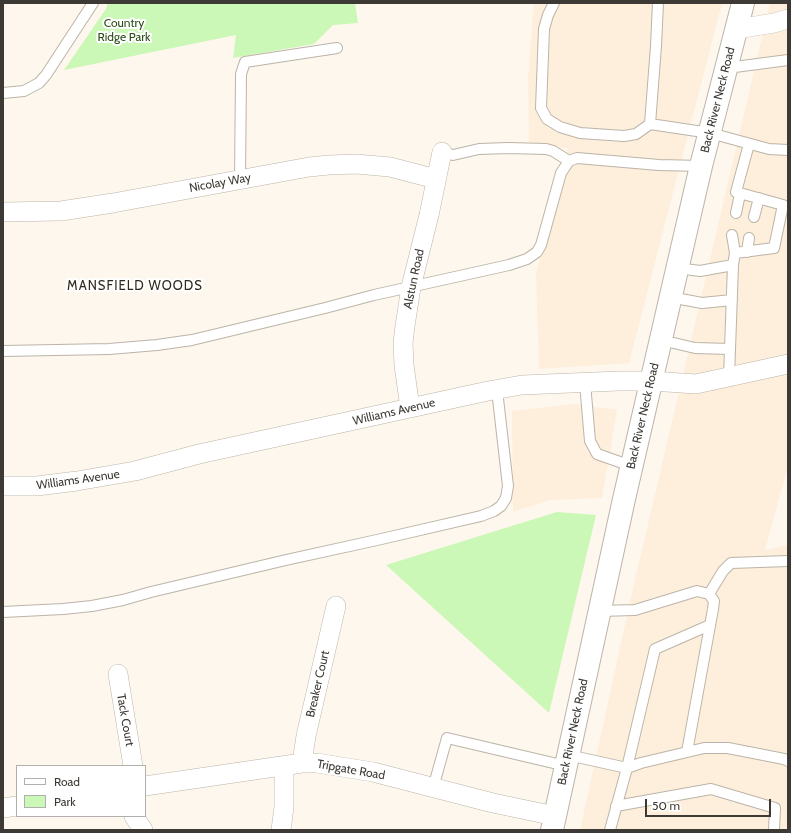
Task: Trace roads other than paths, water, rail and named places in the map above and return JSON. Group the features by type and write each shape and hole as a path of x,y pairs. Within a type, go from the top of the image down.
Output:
{"street":[{"name":"Back River Neck Road","path":"554,823 599,611 660,340 701,166 743,3"},
{"path":"737,29 774,23 788,19"},
{"name":"Alstun Road","path":"410,408 404,364 403,343 411,286 429,215 442,152"},
{"name":"Nicolay Way","path":"3,212 61,211 113,203 309,167 341,164 390,167 436,179"},
{"name":"Williams Avenue","path":"3,486 45,485 136,471 198,454 410,408 522,386 651,381 696,384 788,364"},
{"name":"Breaker Court","path":"302,763 306,736 336,606"},
{"name":"Tack Court","path":"118,674 133,765"},
{"name":"Tripgate Road","path":"146,786 302,763 333,765 374,772 554,823"},
{"path":"281,830 284,808 284,766"},
{"path":"3,808 16,806"},
{"path":"135,817 143,830"}],"lane":[{"path":"3,93 24,92 39,83 46,75 93,3"},
{"path":"554,3 548,15 544,29 541,108 547,119 560,127 580,133 624,136 636,134 650,124 710,133 769,149 788,150"},
{"path":"650,124 658,3"},
{"path":"240,180 242,74 245,62 337,48"},
{"path":"727,68 788,60"},
{"path":"735,253 774,248 783,205 736,192 749,144"},
{"path":"442,152 453,155 479,149 508,148 546,150 553,151 569,161"},
{"path":"3,351 109,349 192,340 411,286 509,265 527,259 537,252 541,245 561,173 569,161 577,158 659,165 701,166"},
{"path":"736,213 740,194"},
{"path":"754,217 759,198"},
{"path":"729,377 735,253 732,235"},
{"path":"747,252 749,238"},
{"path":"678,268 700,271 734,265"},
{"path":"670,297 702,303 732,300"},
{"path":"660,340 695,348 730,349"},
{"path":"585,383 590,440 597,454 632,466"},
{"path":"3,612 63,609 92,606 123,600 286,560 481,516 494,511 501,506 506,498 508,486 497,390"},
{"path":"709,594 723,571 731,563 788,561"},
{"path":"599,611 635,610 697,591 709,594 714,601 687,752"},
{"path":"610,830 627,768 655,649 710,625"},
{"path":"433,788 447,738 567,760 627,768 704,748 728,748 788,761"},
{"path":"616,806 711,789 775,808 774,830"}],"district":[{"name":"MANSFIELD WOODS","path":"135,286"}],"park label":[{"name":"Country Ridge Park","path":"124,30"}]}
